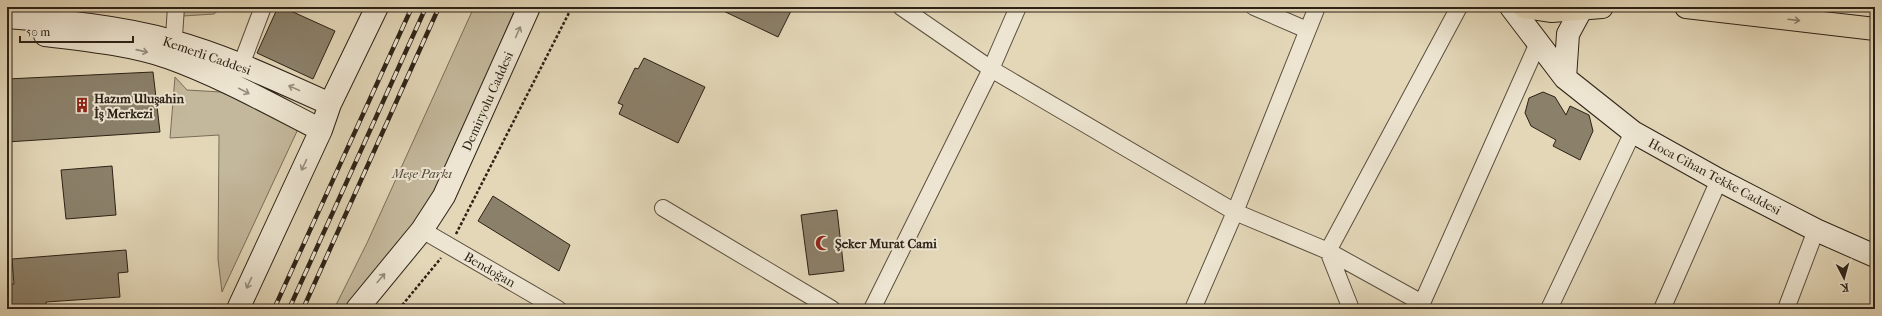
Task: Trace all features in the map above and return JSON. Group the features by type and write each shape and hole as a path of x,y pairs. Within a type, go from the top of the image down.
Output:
{"main road":[{"path":"1524,7 1552,9 1592,8"},
{"path":"1686,7 1875,29"}],"street":[{"path":"173,50 176,7"},
{"path":"241,65 263,7"},
{"path":"238,309 321,130 330,104 377,7"},
{"name":"Demiryolu Caddesi","path":"357,309 422,230 444,196 529,7"},
{"path":"901,7 991,69 1235,212 1328,251 1422,303 1538,43"},
{"path":"872,309 991,69 1018,7"},
{"path":"1254,7 1307,30"},
{"path":"1193,309 1235,212 1317,7"},
{"path":"1350,309 1328,251 1459,7"},
{"name":"Hoca Cihan Tekke Caddesi","path":"1511,7 1565,78 1633,132 1719,180 1816,230 1875,256"},
{"path":"1565,78 1568,34 1592,8"},
{"path":"1552,9 1565,78"},
{"name":"Kemerli Caddesi","path":"7,17 91,25 142,33 225,81 321,130"},
{"name":"Kemerli Caddesi","path":"7,30 116,45 173,50 241,65 330,104"},
{"path":"1549,309 1633,132"},
{"path":"1662,309 1719,180"},
{"path":"664,208 832,309"},
{"name":"Bendoğan","path":"422,230 558,309"},
{"path":"1786,309 1816,230"}],"path":[{"path":"399,309 450,246 572,7"}],"green space":[{"path":"184,7 222,7 214,14 183,16"},
{"name":"Meşe Parkı","path":"474,7 516,7 439,186 406,237 350,309 334,309 367,243"},
{"path":"175,77 187,90 221,92 299,127 222,292 218,259 219,135 170,138"}],"building":[{"path":"278,7 282,7 335,31 313,79 257,53"},
{"path":"715,7 793,7 778,37"},
{"path":"644,58 705,87 678,143 619,114 623,105 618,103 635,68 638,69"},
{"name":"Hazım Uluşahin İş Merkezi","path":"153,72 160,132 7,142 7,79"},
{"path":"1543,92 1555,97 1566,115 1570,106 1589,115 1593,131 1580,160 1553,146 1556,140 1531,126 1525,113 1529,98"},
{"path":"112,166 116,215 66,219 61,170"},
{"path":"493,196 570,245 559,271 478,221"},
{"name":"Şeker Murat Cami","path":"837,210 844,271 809,275 801,215"},
{"path":"126,250 128,272 118,273 120,297 46,302 46,309 7,309 7,284 14,284 12,259"}],"railway":[{"path":"274,309 412,7"},
{"path":"289,309 426,7"},
{"path":"303,309 439,7"}],"place":[{"name":"Hazım Uluşahin İş Merkezi","path":"82,105"},
{"name":"Şeker Murat Cami","path":"823,243"}]}
